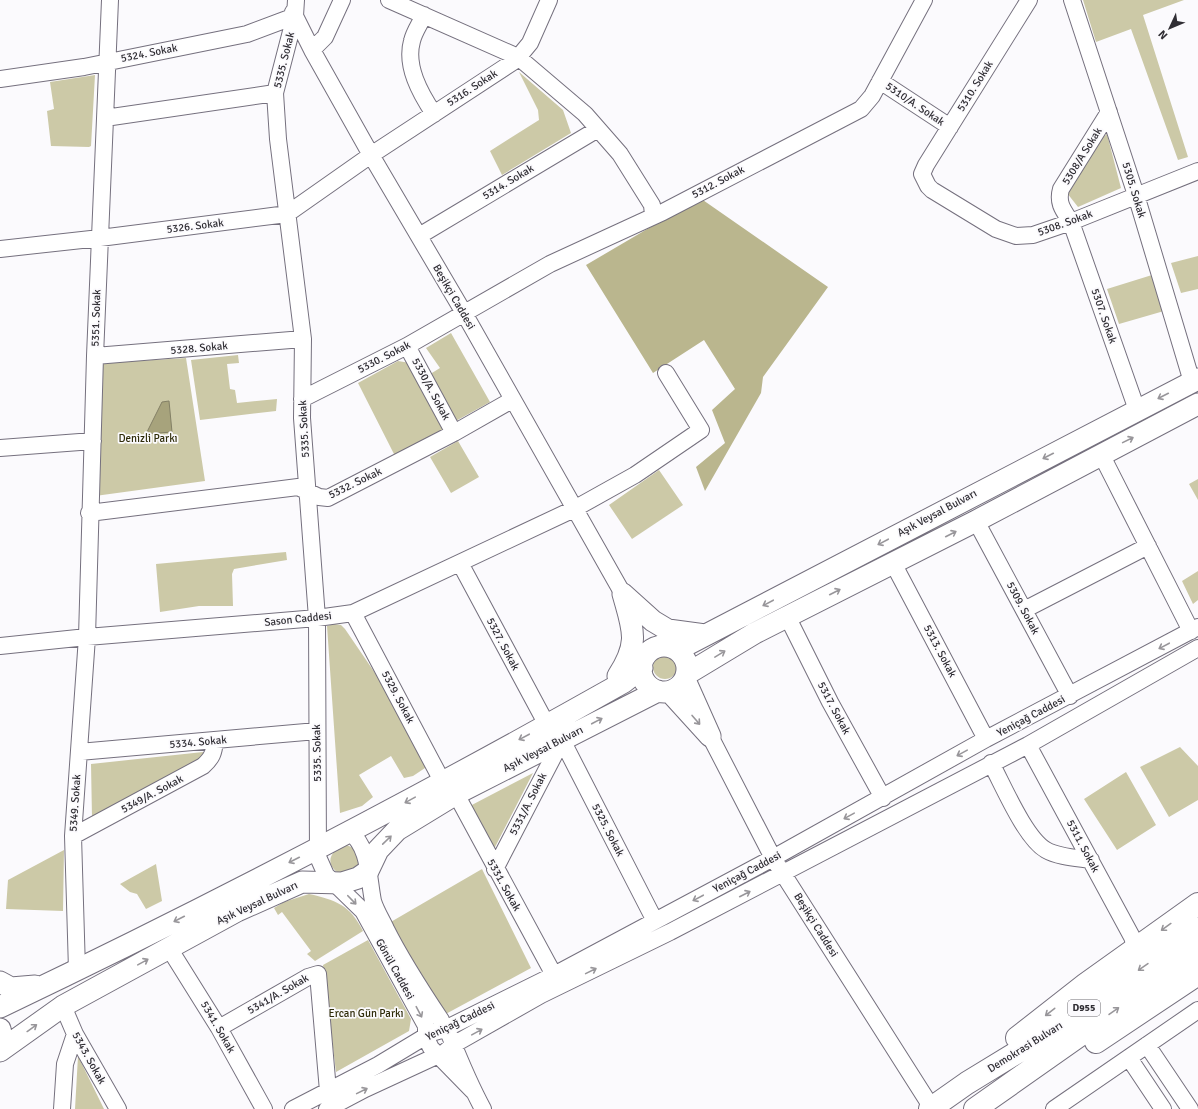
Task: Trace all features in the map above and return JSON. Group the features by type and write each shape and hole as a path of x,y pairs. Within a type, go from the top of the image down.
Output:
{"highway":[{"path":"967,1083 989,1059 1086,984 1198,904"},
{"name":"Demokrasi Bulvarı","path":"931,1108 967,1083 1052,1031 1198,929"},
{"name":"Demokrasi Bulvarı","path":"977,1108 1198,952"},
{"path":"977,1108 1020,1088 1058,1067 1198,974"}],"main road":[{"name":"Aşık Veysal Bulvarı","path":"0,1050 63,1006 237,911 293,885 311,882 336,883 358,878 368,871 378,850 397,830 449,788 547,725 624,682 658,654 705,636 1195,380"},
{"name":"Aşık Veysal Bulvarı","path":"0,1007 77,970 349,831 562,740 675,684 755,633 976,521 1198,404"},
{"path":"622,594 653,621 668,630 705,636"},
{"path":"605,693 630,659 633,640 622,594"},
{"name":"Beşikçi Caddesi","path":"622,594 658,654"},
{"path":"658,654 687,662 675,684 648,686 644,680 658,654"},
{"name":"Beşikçi Caddesi","path":"675,684 710,736"},
{"path":"0,982 11,988 49,984"},
{"path":"0,1029 2,1038 0,1050"}],"street":[{"name":"5351. Sokak","path":"87,637 89,513 110,0"},
{"name":"Beşikçi Caddesi","path":"288,0 312,50 371,155 464,313 622,594"},
{"name":"5335. Sokak","path":"296,0 295,16 275,93 287,214 303,339 302,399 317,618 319,846"},
{"path":"312,50 325,37 342,0"},
{"path":"389,0 518,57 585,114 620,154 652,205 653,215"},
{"name":"5316. Sokak","path":"371,155 518,57 530,43 549,0"},
{"name":"5312. Sokak","path":"464,313 550,264 653,215 663,212 861,109 872,96 924,0"},
{"name":"5310. Sokak","path":"922,174 1029,0"},
{"name":"5305. Sokak","path":"1072,0 1195,380"},
{"name":"5324. Sokak","path":"0,79 108,61 247,34 295,16"},
{"path":"424,16 412,41 410,56 411,68 426,102 434,114"},
{"name":"5310/A. Sokak","path":"880,81 950,127"},
{"path":"105,118 275,93"},
{"name":"5308/A Sokak","path":"1070,222 1061,207 1058,198 1061,189 1109,112"},
{"name":"5314. Sokak","path":"419,236 598,129"},
{"name":"5326. Sokak","path":"0,249 287,214 371,155"},
{"name":"5308. Sokak","path":"922,174 928,186 932,190 996,229 1016,236 1033,235 1070,222 1198,171"},
{"name":"5307. Sokak","path":"1070,222 1137,410"},
{"name":"5330. Sokak","path":"302,399 407,346 464,313"},
{"name":"5328. Sokak","path":"95,356 303,339"},
{"name":"5330/A. Sokak","path":"407,346 454,433"},
{"name":"Sason Caddesi","path":"0,646 87,637 317,618 353,613 460,564 574,509 635,475 701,430 666,373"},
{"name":"5332. Sokak","path":"89,513 298,488 319,497 328,498 454,433 512,400"},
{"path":"0,448 93,442"},
{"path":"1101,454 1148,546 1195,629"},
{"name":"5309. Sokak","path":"976,521 1070,696"},
{"path":"1024,610 1148,546"},
{"name":"5313. Sokak","path":"893,563 986,739"},
{"name":"5327. Sokak","path":"460,564 547,725"},
{"name":"5329. Sokak","path":"353,613 449,788"},
{"name":"5317. Sokak","path":"787,616 830,702 883,798"},
{"name":"Yeniçağ Caddesi","path":"293,1109 426,1038 431,1033 445,1029 554,975 774,858 986,739 1195,629"},
{"name":"5349. Sokak","path":"77,970 73,836 87,637"},
{"name":"Yeniçağ Caddesi","path":"336,1107 438,1054 446,1052 452,1045 541,995 670,932 783,874 991,763 1028,745 1198,648"},
{"name":"5334. Sokak","path":"79,752 317,731"},
{"name":"Beşikçi Caddesi","path":"710,736 783,874 931,1108"},
{"name":"5349/A. Sokak","path":"73,836 203,766 211,759 214,752 215,740"},
{"name":"5331/A. Sokak","path":"495,869 562,740"},
{"name":"5325. Sokak","path":"562,740 655,921"},
{"name":"5311. Sokak","path":"1028,745 1132,937 1136,949"},
{"path":"991,763 1026,828 1040,846 1055,853 1091,860"},
{"name":"5331. Sokak","path":"449,788 554,975"},
{"name":"Gönül Caddesi","path":"349,831 363,848 374,903 379,915 401,959 449,1033 452,1045 483,1109"},
{"name":"Gönül Caddesi","path":"319,846 318,857 321,866 326,875 336,883 363,911 426,1026 426,1038 431,1048 473,1091"},
{"name":"5341. Sokak","path":"169,948 219,1028 264,1109"},
{"name":"5341/A. Sokak","path":"219,1028 308,977 318,974 328,1091"},
{"name":"5343. Sokak","path":"63,1006 75,1034 118,1109"},
{"path":"1054,1109 1198,1010"},
{"path":"62,1109 64,1064 75,1034"},
{"path":"1146,1045 1190,1109"},
{"path":"1129,1058 1163,1109"}],"green space":[{"path":"1083,0 1184,0 1143,15 1188,157 1178,160 1131,29 1096,42"},
{"path":"519,72 563,110 571,133 502,175 490,151 539,120 538,110"},
{"path":"95,75 91,146 51,146 47,111 54,109 50,82"},
{"path":"1107,134 1121,188 1078,207 1067,193 1102,138"},
{"path":"1198,256 1198,289 1181,293 1171,263"},
{"path":"1152,275 1164,311 1119,324 1107,289"},
{"path":"451,333 490,402 454,422 427,376 440,368 426,348"},
{"path":"238,355 239,363 227,364 230,389 235,390 237,403 277,399 276,411 200,420 191,360"},
{"name":"Denizli Parkı","path":"186,358 205,481 95,496 103,363"},
{"path":"398,361 410,363 447,428 395,456 358,383"},
{"path":"458,441 479,477 451,493 430,457"},
{"path":"659,470 683,505 632,539 609,505"},
{"path":"1198,479 1198,500 1189,484"},
{"path":"286,552 287,560 234,569 232,574 233,606 199,606 160,612 156,564"},
{"path":"1198,571 1198,600 1193,604 1182,581"},
{"path":"334,624 341,625 345,629 390,695 428,766 413,776 404,778 391,756 359,775 373,797 362,806 340,813 327,626"},
{"path":"665,655 674,658 677,667 674,676 665,679 656,676 653,667 656,658"},
{"path":"1180,747 1198,766 1198,800 1169,817 1140,767"},
{"path":"203,752 205,759 92,818 91,764"},
{"path":"1126,772 1156,825 1117,850 1084,799"},
{"path":"533,773 493,851 468,807"},
{"path":"342,845 347,845 355,849 360,863 358,868 340,874 332,867 330,859 334,852"},
{"path":"64,850 63,911 6,909 8,880"},
{"path":"156,864 162,901 146,909 137,894 130,892 120,884"},
{"path":"482,869 531,968 442,1016 389,923"},
{"path":"309,894 335,901 347,909 353,915 363,931 315,961 307,954 311,951 282,912 278,915 274,908 284,902"},
{"name":"Ercan Gün Parkı","path":"368,940 411,1019 409,1031 336,1072 323,965"},
{"path":"78,1056 104,1109 75,1109"}],"shaded area":[{"path":"700,198 828,287 763,377 761,393 705,491 696,467 725,443 712,410 735,389 704,340 653,373 586,265"},
{"path":"169,401 172,432 146,434 162,402"}]}
